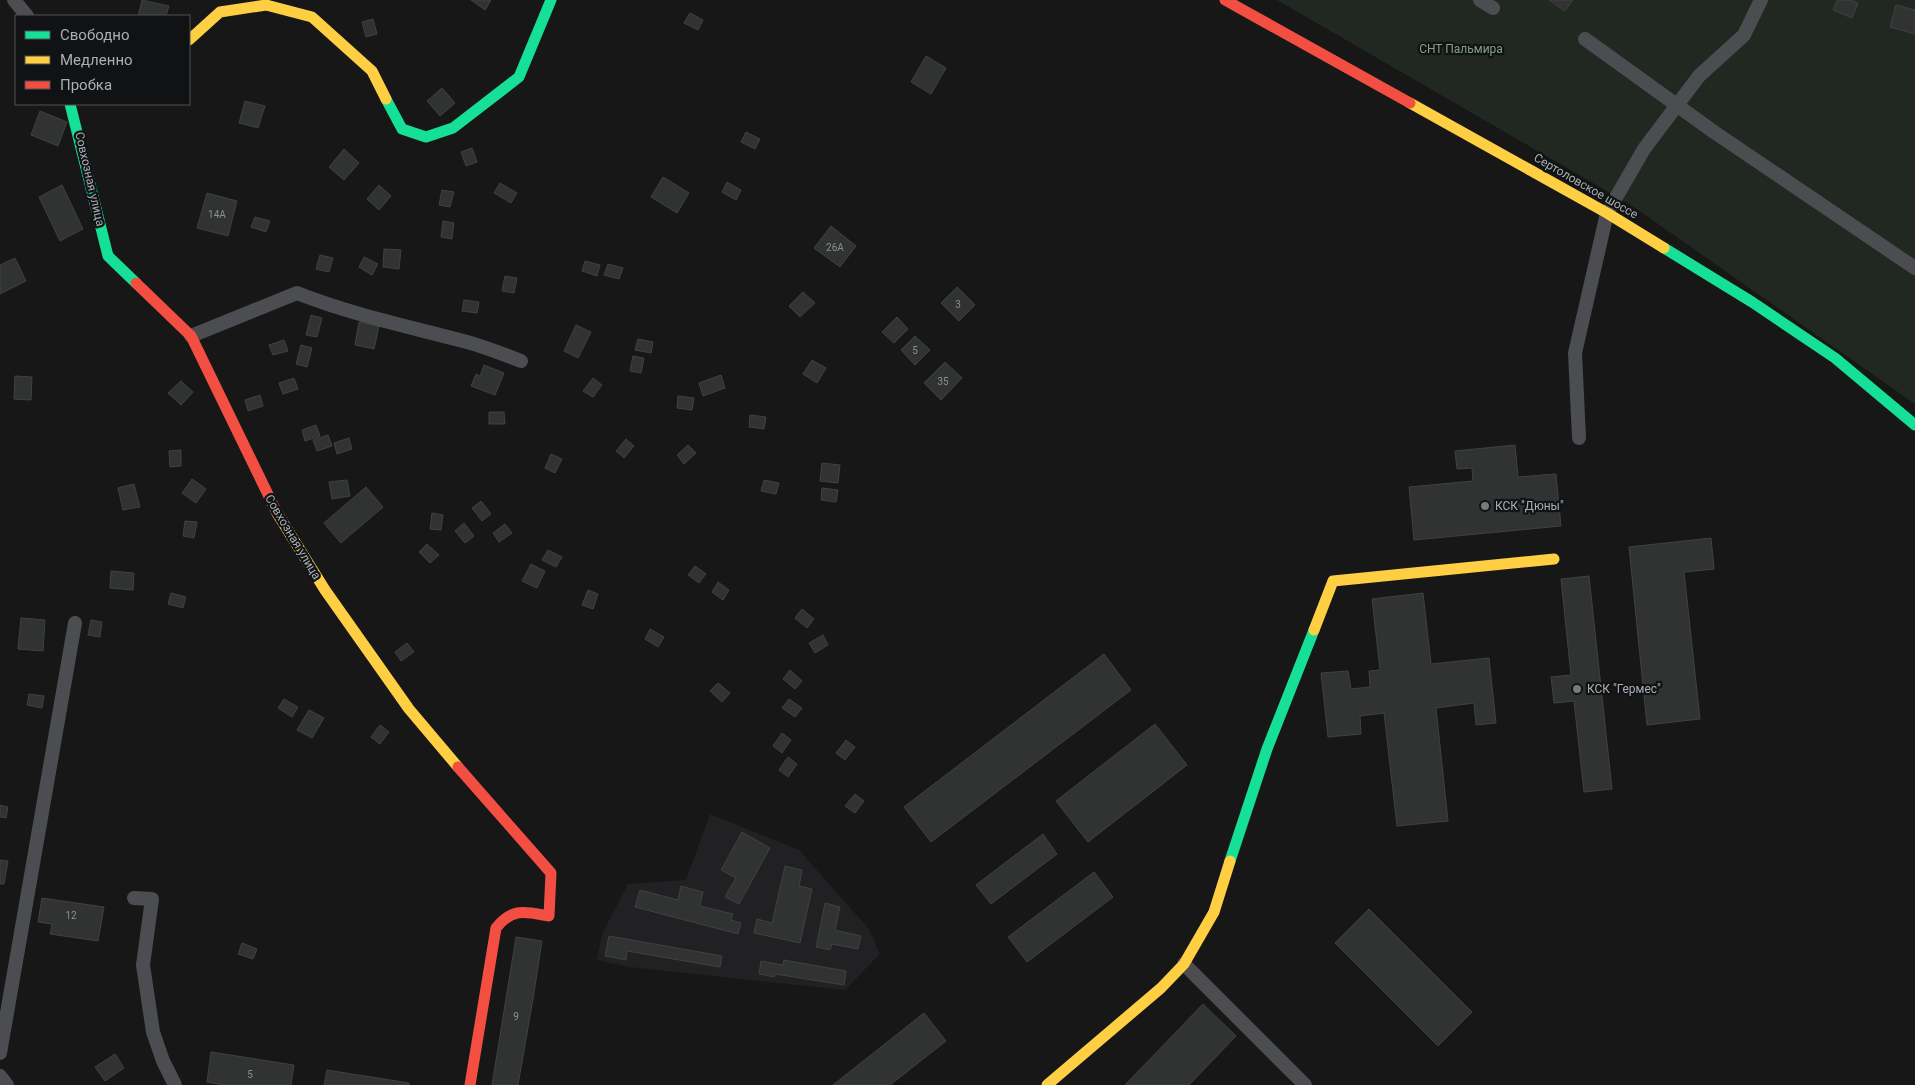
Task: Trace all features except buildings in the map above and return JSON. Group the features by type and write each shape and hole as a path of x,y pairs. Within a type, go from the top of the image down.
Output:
{"street":[{"path":"14,0 26,15"},
{"path":"190,39 220,12 266,5 312,18 372,71 402,129 426,137 453,128 519,77 551,0"},
{"name":"Сертоловское шоссе","path":"1226,0 1607,213 1752,302 1835,358 1915,425"},
{"path":"1480,0 1493,8"},
{"path":"1580,438 1575,353 1607,213 1644,149 1699,76 1744,35 1761,0"},
{"path":"1586,38 1714,132 1914,266"},
{"name":"Совхозная улица","path":"70,105 108,256 191,336 273,507 325,590 409,708 516,835 551,873 549,916 519,911 504,916 496,928 470,1085"},
{"path":"191,336 297,293 333,307 469,343 522,361"},
{"path":"1047,1085 1162,988 1184,964 1214,912 1267,750 1333,580 1554,559"},
{"path":"0,1053 75,623"},
{"path":"134,898 152,899 143,965 153,1032 163,1061 175,1085"},
{"path":"1184,964 1305,1085"},
{"path":"0,1076 7,1085"}],"shaded area":[{"path":"710,814 799,850 869,929 880,954 845,990 629,967 597,960 602,934 628,884 686,880"}],"green space":[{"name":"СНТ Пальмира","path":"1277,0 1915,0 1915,404 1631,205"}],"traffic: fast":[{"path":"386,99 402,129 426,137 453,128 519,77 551,0"},
{"path":"70,105 108,256 136,283"},
{"path":"1664,248 1752,302 1835,358 1915,425"},
{"path":"1230,861 1267,749 1314,630"}],"traffic: slow":[{"path":"190,39 220,12 266,5 312,17 372,71 386,99"},
{"path":"1410,103 1607,213 1664,248"},
{"path":"277,513 325,590 409,709 458,767"},
{"path":"1314,630 1333,581 1554,559"},
{"path":"1047,1085 1161,988 1184,964 1214,912 1230,861"}],"traffic: jam":[{"path":"1225,0 1410,103"},
{"path":"136,283 191,336 277,513"},
{"path":"458,767 551,873 549,916 526,913 514,914 502,921 496,928 470,1085"}],"place":[{"name":"КСК \"Дюны\"","path":"1485,506"},
{"name":"КСК \"Гермес\"","path":"1577,689"}]}
